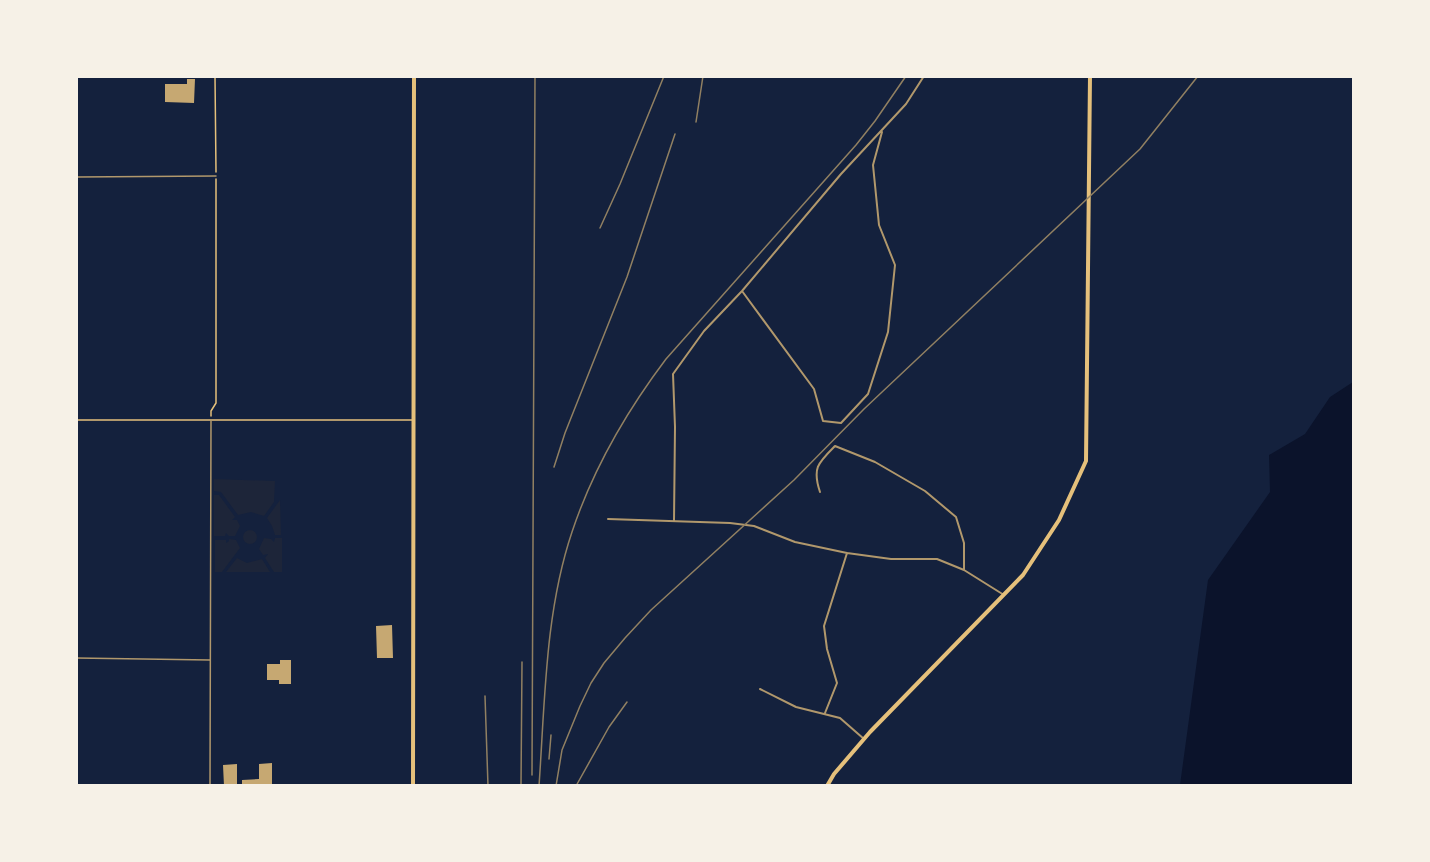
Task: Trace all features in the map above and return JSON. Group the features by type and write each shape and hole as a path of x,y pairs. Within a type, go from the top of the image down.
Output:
{"main road":[{"path":"413,786 414,76"},
{"path":"827,786 834,774 864,739 1023,575 1059,520 1086,461 1090,76"}],"street":[{"path":"674,521 673,374 704,331 841,174 906,104 924,76"},
{"path":"741,291 814,389 823,421 841,423 868,394 888,332 895,265 879,225 873,165 883,129"},
{"path":"76,177 216,176"},
{"path":"76,420 414,420"},
{"path":"210,786 211,420"},
{"path":"820,492 816,478 818,462 835,446 875,462 925,491 956,517 964,543 964,570"},
{"path":"608,519 754,526 795,542 847,553 891,559 937,559 964,570 1004,595"},
{"path":"825,713 837,683 827,649 824,626 847,553"},
{"path":"76,658 210,660"},
{"path":"760,689 795,707 840,718 864,739"}],"path":[{"path":"211,420 211,411 216,404 216,76"}],"shaded area":[{"path":"1353,382 1353,785 1180,785 1208,580 1270,492 1269,455 1305,434 1330,397"},
{"path":"214,479 275,481 274,502 264,516 251,512 238,515 221,492 214,491"},
{"path":"214,495 219,495 235,517 232,520 237,520 240,526 235,536 229,536 226,533 225,536 214,536"},
{"path":"280,500 281,535 275,535 267,518"},
{"path":"247,530 253,530 257,537 253,544 247,544 243,540 243,534"},
{"path":"264,538 274,542 275,538 282,538 282,572 274,572 265,558 268,554 263,555 259,549"},
{"path":"229,539 236,540 240,548 222,572 215,572 215,540 226,540 226,543"},
{"path":"237,558 247,563 262,559 270,572 226,572"}],"building":[{"path":"187,79 195,79 194,103 165,102 165,84 187,84"},
{"path":"392,625 393,658 377,658 376,626"},
{"path":"280,660 291,660 291,684 279,684 279,680 267,680 267,664 280,664"},
{"path":"272,763 272,786 242,786 242,780 259,779 259,764"},
{"path":"237,764 237,786 224,786 223,765"}],"railway":[{"path":"532,775 535,76"},
{"path":"600,228 664,76"},
{"path":"696,122 703,76"},
{"path":"539,786 545,689 556,593 572,532 600,464 624,420 666,359 856,145 906,76"},
{"path":"556,786 562,750 580,706 604,663 625,638 651,610 794,480 864,409 1140,149 1198,76"},
{"path":"554,467 565,433 627,277 675,134"},
{"path":"521,786 522,662"},
{"path":"485,696 488,786"},
{"path":"576,786 609,727 627,702"},
{"path":"549,759 551,735"}]}
